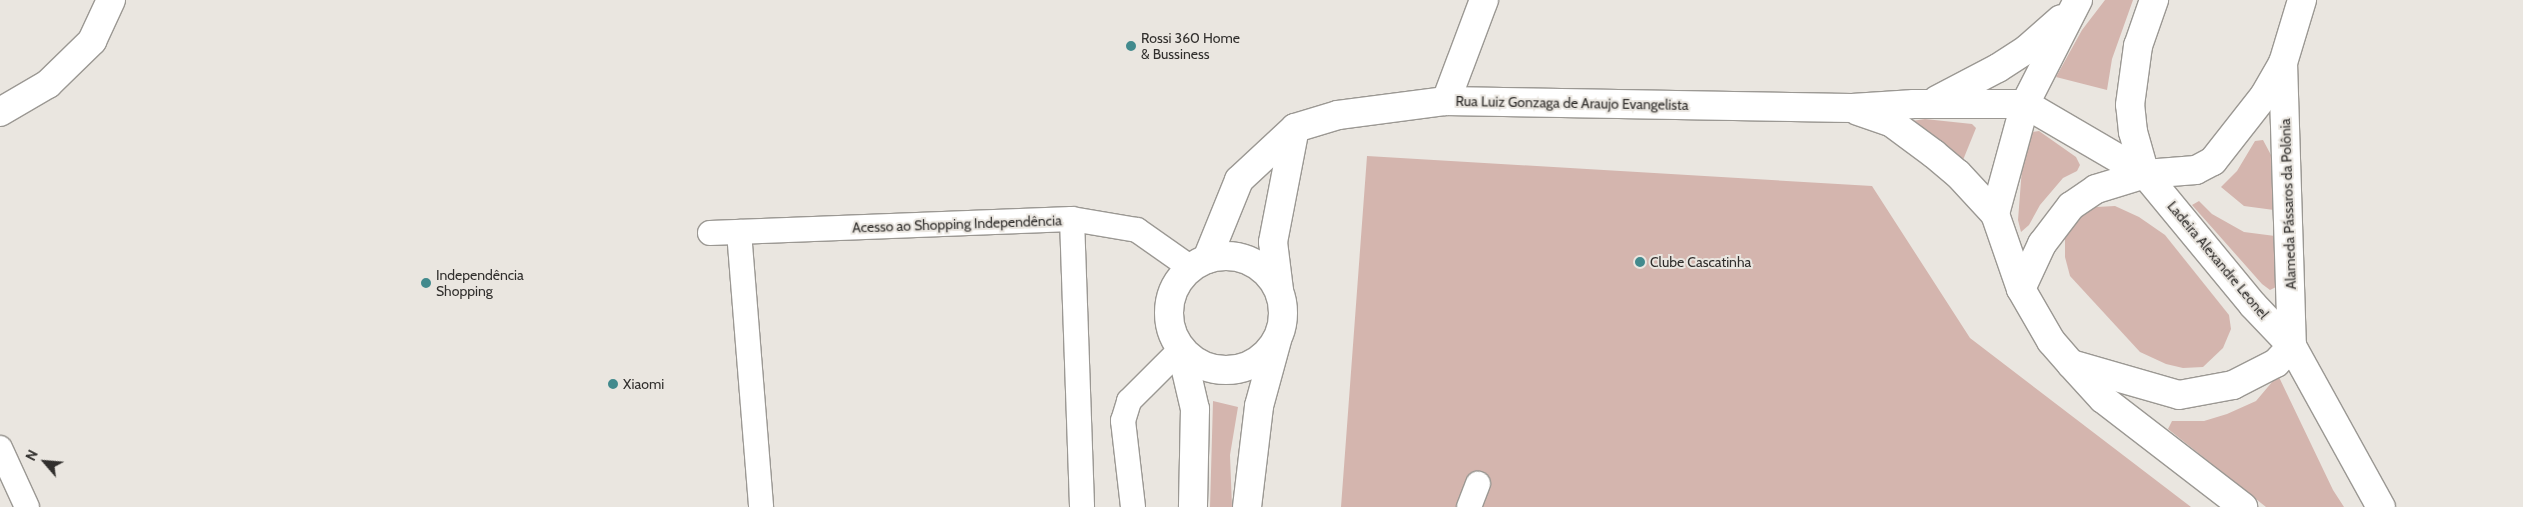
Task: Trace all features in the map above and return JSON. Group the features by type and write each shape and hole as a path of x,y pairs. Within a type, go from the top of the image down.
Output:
{"main road":[{"path":"0,112 48,84 92,41 111,0"},
{"path":"1446,101 1484,0"},
{"name":"Ladeira Alexandre Leonel","path":"2146,174 2133,132 2131,78 2154,0"},
{"name":"Alameda Pássaros da Polônia","path":"2146,174 2196,170 2213,161 2264,96 2282,63 2302,0"},
{"path":"1928,104 2005,63 2074,6"},
{"path":"2074,6 2025,104 1995,214 2022,289 2051,341 2070,364 2103,399 2243,507"},
{"name":"Alameda Pássaros da Polônia","path":"2282,63 2292,346"},
{"name":"Rua Luiz Gonzaga de Araujo Evangelista","path":"1199,264 1239,180 1295,128 1338,115 1446,101 1852,108 1928,104 2025,104"},
{"name":"Ladeira Alexandre Leonel","path":"2025,104 2146,174 2253,304 2292,346 2381,507"},
{"name":"Rua Luiz Gonzaga de Araujo Evangelista","path":"1852,108 1892,123 1958,174 1995,214"},
{"path":"1247,507 1259,406 1283,324 1284,307 1279,290 1273,242 1295,128"},
{"path":"2022,289 2042,244 2071,206 2096,189 2146,174"},
{"path":"1193,507 1195,409 1181,349 1169,315 1179,281 1199,264 1223,255 1241,257 1263,269 1279,290"},
{"path":"1181,349 1213,369 1232,370 1251,364 1277,340"},
{"path":"2070,364 2179,395 2233,385 2276,362 2292,346"}],"lane":[{"name":"Acesso ao Shopping Independência","path":"710,233 1072,219 1137,230 1199,264"},
{"path":"1072,219 1082,507"},
{"path":"739,232 761,507"},
{"path":"1133,507 1123,421 1129,401 1181,349"},
{"path":"0,448 26,507"},
{"path":"1469,507 1478,484"}],"shaded area":[{"path":"2105,0 2133,0 2112,59 2107,90 2056,77 2082,30"},
{"path":"1925,119 1972,124 1976,128 1963,160 1911,127 1912,121"},
{"path":"2039,131 2076,157 2080,165 2077,171 2063,178 2040,205 2029,225 2021,232 2018,220 2023,155 2031,132"},
{"path":"2263,140 2271,155 2274,210 2244,206 2221,187 2237,171 2255,141"},
{"name":"Clube Cascatinha","path":"1367,156 1872,186 1970,338 2191,507 1341,507"},
{"path":"2199,201 2212,214 2244,232 2275,236 2276,287 2270,290 2262,284 2192,205"},
{"path":"2115,206 2139,217 2165,235 2229,315 2231,329 2223,348 2203,367 2183,368 2166,364 2140,352 2070,276 2065,257 2065,230 2078,215 2096,207"},
{"path":"2278,375 2333,490 2344,507 2266,507 2168,429 2172,421 2204,421 2227,414 2256,401"},
{"path":"1213,401 1238,407 1230,455 1232,507 1210,507"}],"place":[{"name":"Rossi 360 Home & Bussiness","path":"1131,46"},
{"name":"Clube Cascatinha","path":"1640,262"},
{"name":"Independência Shopping","path":"426,283"},
{"name":"Xiaomi","path":"613,384"}]}
